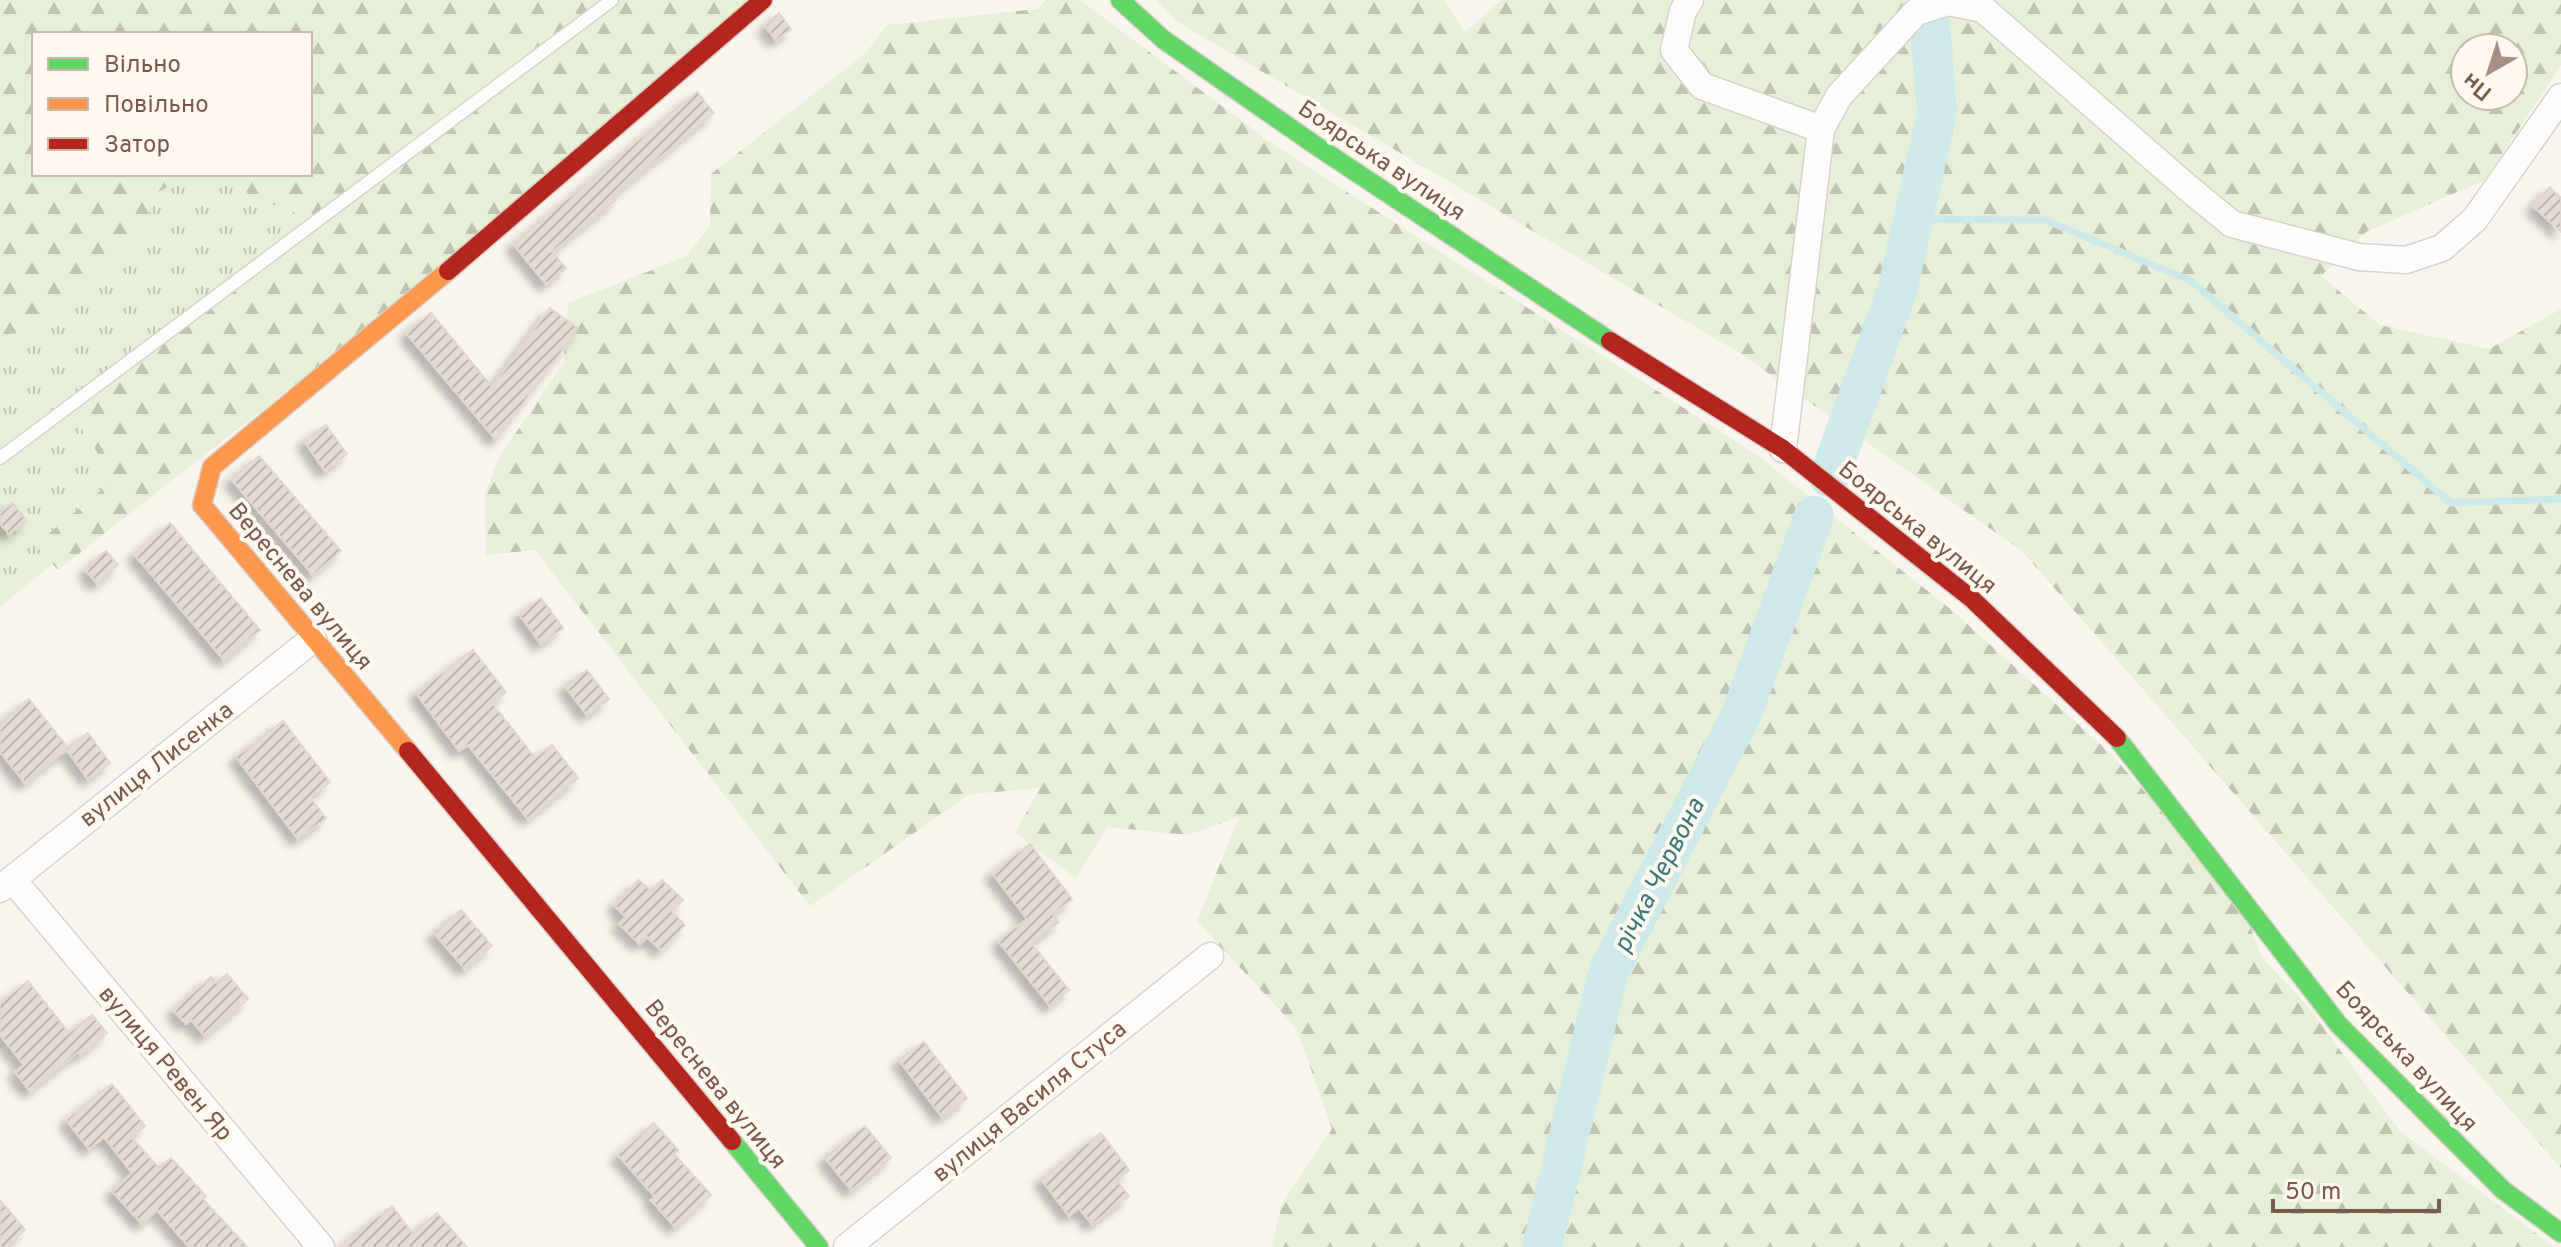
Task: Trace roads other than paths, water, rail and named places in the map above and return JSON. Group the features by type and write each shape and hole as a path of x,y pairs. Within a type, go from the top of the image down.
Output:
{"street":[{"name":"Вереснева вулиця","path":"763,0 434,283 212,467 202,505 569,942 819,1247"},
{"name":"Боярська вулиця","path":"1120,0 1164,40 1315,145 1630,354 1783,449 1972,599 2121,742 2339,1025 2503,1190 2561,1233"},
{"path":"1690,0 1683,11 1674,50 1702,86 1821,129"},
{"path":"1783,449 1821,129 1839,96 1916,12 1948,2 1983,9 2232,224 2359,257 2406,260 2442,248 2475,219 2561,97"},
{"name":"вулиця Лисенка","path":"6,884 313,639"},
{"name":"вулиця Ревен Яр","path":"6,884 321,1247"},
{"name":"вулиця Василя Стуса","path":"847,1247 1210,956"}],"lane":[{"path":"0,458 612,0"}],"waterway":[{"path":"1829,477 1898,288 1937,112 1930,26"},
{"path":"1913,219 2045,220 2191,281 2451,503 2561,499"},
{"name":"річка Червона","path":"1542,1247 1609,970 1741,715 1814,516"}]}
